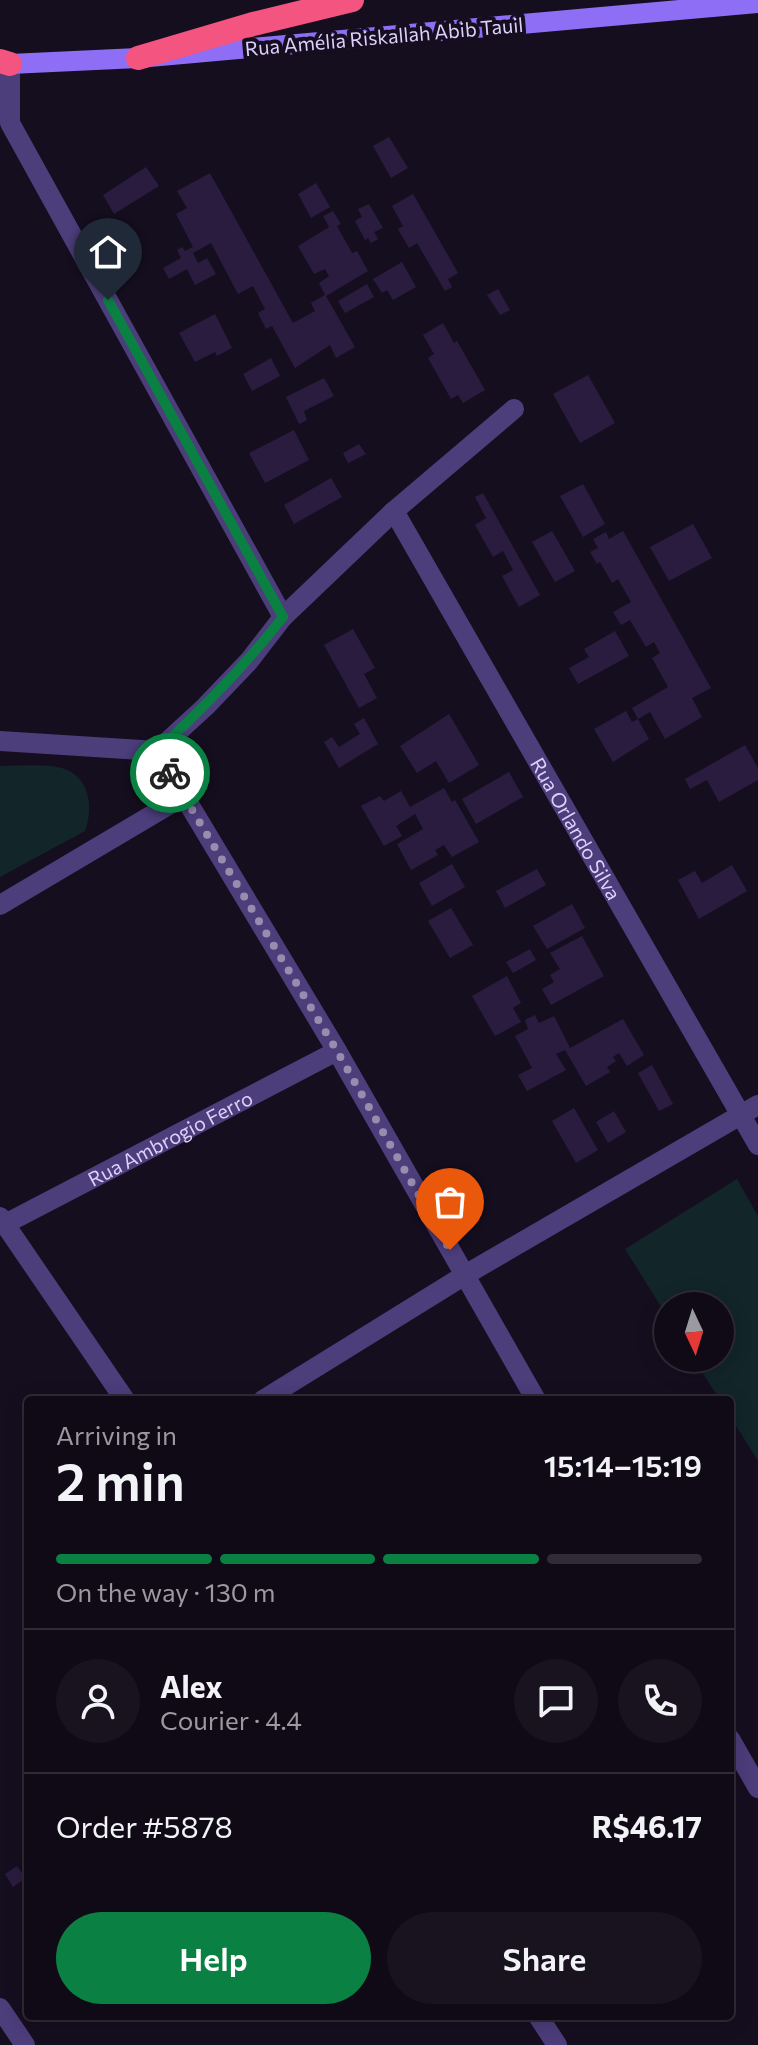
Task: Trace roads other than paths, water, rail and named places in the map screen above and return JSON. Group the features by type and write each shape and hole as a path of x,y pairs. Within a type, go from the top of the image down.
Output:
{"highway":[{"path":"138,58 253,24 352,0"}],"main road":[{"name":"Rua Amélia Riskallah Abib Tauil","path":"5,62 138,58 758,3"}],"street":[{"path":"5,62 10,123 283,617"},
{"path":"0,741 157,751 249,661 283,617 394,511 514,409"},
{"name":"Rua Orlando Silva","path":"394,511 749,1110 758,1145"},
{"path":"157,751 337,1051 534,1396"},
{"path":"0,905 184,796"},
{"name":"Rua Ambrogio Ferro","path":"2,1221 337,1051"},
{"path":"269,1396 465,1275 749,1110"},
{"path":"2,1221 122,1396"},
{"path":"734,1746 758,1788"},
{"path":"0,2008 25,2045"},
{"path":"541,2020 557,2045"}]}
